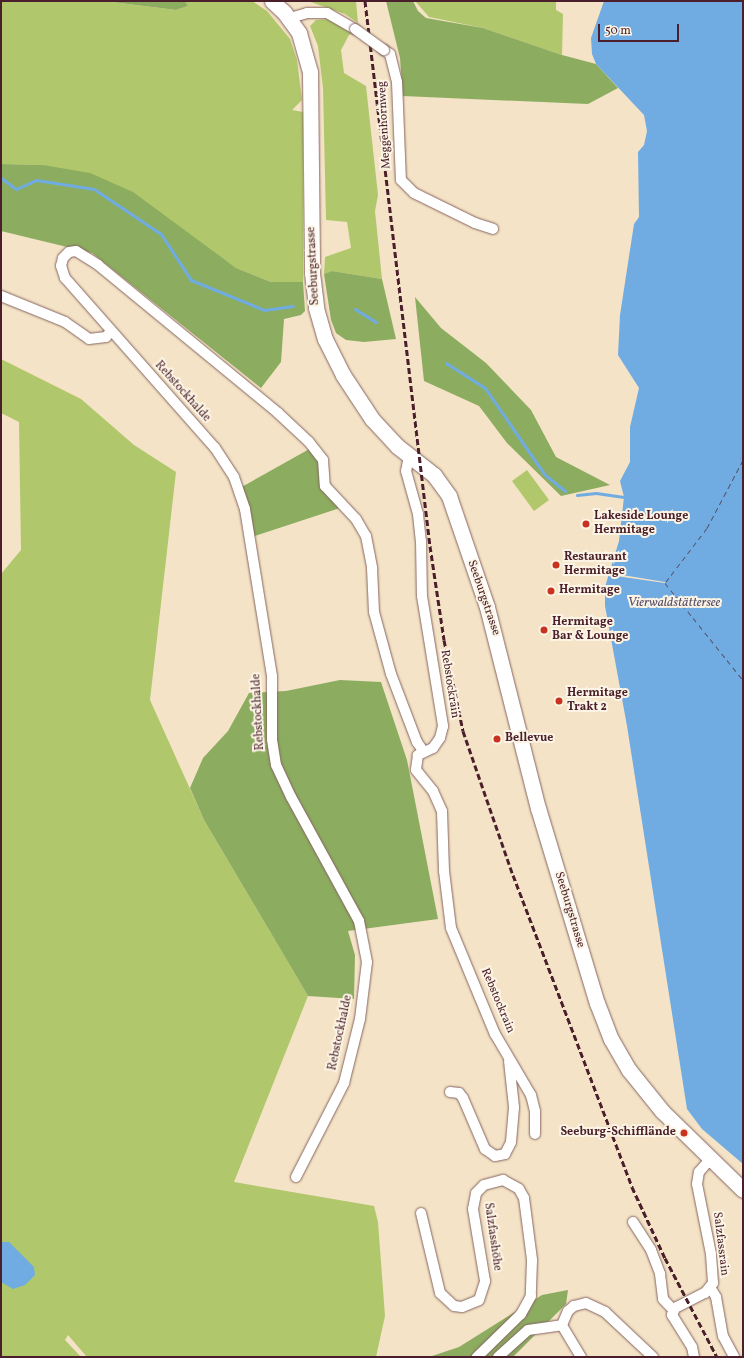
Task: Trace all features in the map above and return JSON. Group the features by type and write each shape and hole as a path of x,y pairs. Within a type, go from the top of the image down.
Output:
{"main road":[{"name":"Seeburgstrasse","path":"272,1 290,18 303,41 310,72 312,273 318,320 336,362 365,410 386,435 439,480 449,496 487,607 538,808 597,1003 608,1033 618,1054 639,1083 662,1110 743,1190"}],"street":[{"name":"Meggenhornweg","path":"290,18 307,13 327,13 355,29 390,54 397,82 402,180 414,194 475,224 493,229"},
{"name":"Rebstockhalde","path":"296,1177 344,1083 360,1019 367,962 359,922 344,890 294,804 276,765 272,739 272,676 245,508 234,477 215,448 110,331 65,278 61,266 63,258 69,252 76,251 84,254 110,275 278,414 309,442 323,460 325,486 356,519 366,536 372,568 374,612 391,674 417,742 424,752"},
{"path":"1,296 65,322 89,339 106,337 110,331"},
{"name":"Rebstockrain","path":"409,456 406,471 418,514 421,541 422,596 443,726 440,738 433,748 418,756 416,770 433,792 442,811 444,871 451,928 484,1010 531,1095 535,1111 535,1134"},
{"name":"Rebstockrain","path":"450,1092 459,1093 463,1098 485,1149 494,1156 505,1154 510,1142 514,1107 508,1055"},
{"name":"Salzfassrain","path":"710,1158 699,1172 697,1184 711,1254 714,1278 710,1287 716,1297 723,1336 734,1357"},
{"name":"Salzfasshöhe","path":"421,1213 440,1293 454,1306 471,1306 479,1300 485,1281 473,1209 476,1193 484,1185 503,1180 519,1189 524,1198 532,1260 531,1296 521,1314 477,1357"},
{"path":"633,1222 651,1250 660,1274 663,1299 674,1311"},
{"path":"694,1357 692,1347 673,1318 674,1311 710,1287"},
{"path":"562,1325 568,1311 574,1306 586,1303 594,1305 605,1312 653,1357"},
{"path":"498,1357 528,1330 562,1325"},
{"path":"562,1325 581,1357"}],"green space":[{"path":"1,1 104,1 176,10 188,6 185,1 252,1 267,11 290,39 297,60 302,100 292,110 303,112 303,282 271,282 236,268 192,238 43,165 1,164"},
{"path":"104,1 185,1 188,6 176,10"},
{"path":"308,1 356,1 358,23 345,14"},
{"path":"386,1 413,1 418,11 426,18 483,28 562,55 596,64 618,88 588,104 403,96 400,58"},
{"path":"415,1 556,1 556,10 563,14 562,55 483,28 429,17"},
{"path":"329,19 355,32 349,35 341,50 344,73 366,86 378,195 375,211 382,279 332,271 324,274 325,257 351,248 347,222 326,220 323,88 318,46 310,26 316,20"},
{"path":"1,164 43,165 90,173 133,192 236,268 271,282 303,282 305,311 301,315 284,319 281,362 261,388 92,253 1,231"},
{"path":"332,271 382,279 396,339 364,342 346,340 336,333 331,320 324,274"},
{"path":"415,297 441,328 486,363 531,410 556,457 610,485 561,496 507,443 479,406 424,381"},
{"path":"1,359 81,399 134,445 176,472 150,700 204,820 308,996 234,1182 374,1206 378,1222 385,1316 376,1357 87,1357 68,1335 65,1340 81,1357 1,1357 1,574 21,550 19,422 1,413"},
{"path":"313,447 323,460 322,476 343,507 249,538 238,489"},
{"path":"527,470 549,500 534,511 512,481"},
{"path":"340,680 381,682 407,760 438,919 348,931 355,955 354,999 308,996 204,820 190,788 203,758 228,731 249,693 286,691"},
{"path":"568,1290 566,1304 513,1357 429,1357 459,1347 542,1295"}],"water":[{"name":"Vierwaldstättersee","path":"604,1 743,1 743,1164 702,1129 687,1109 627,726 605,606 605,587 619,541 624,497 620,481 630,462 630,427 639,388 618,355 620,315 634,224 639,217 638,152 644,145 647,131 644,115 596,64 592,54 591,38"},
{"path":"1,1242 9,1242 34,1267 35,1275 25,1285 13,1289 1,1282"}],"pier":[{"path":"610,573 665,582 665,583 609,575"}],"waterway":[{"path":"1,178 16,189 36,180 94,189 161,234 191,280 264,310 293,306"},
{"path":"355,309 376,322"},
{"path":"446,363 485,388 544,474 565,491"},
{"path":"577,495 596,493 624,497"}],"ferry route":[{"path":"743,460 707,528 665,583 743,680"}],"railway":[{"path":"365,1 430,546 444,640 463,731 513,875 632,1187 665,1258 717,1357"}],"place":[{"name":"Lakeside Lounge Hermitage","path":"586,524"},
{"name":"Restaurant Hermitage","path":"556,565"},
{"name":"Hermitage","path":"551,591"},
{"name":"Hermitage Bar & Lounge","path":"544,630"},
{"name":"Hermitage Trakt 2","path":"559,701"},
{"name":"Bellevue","path":"497,739"},
{"name":"Seeburg-Schifflände","path":"684,1133"}]}
